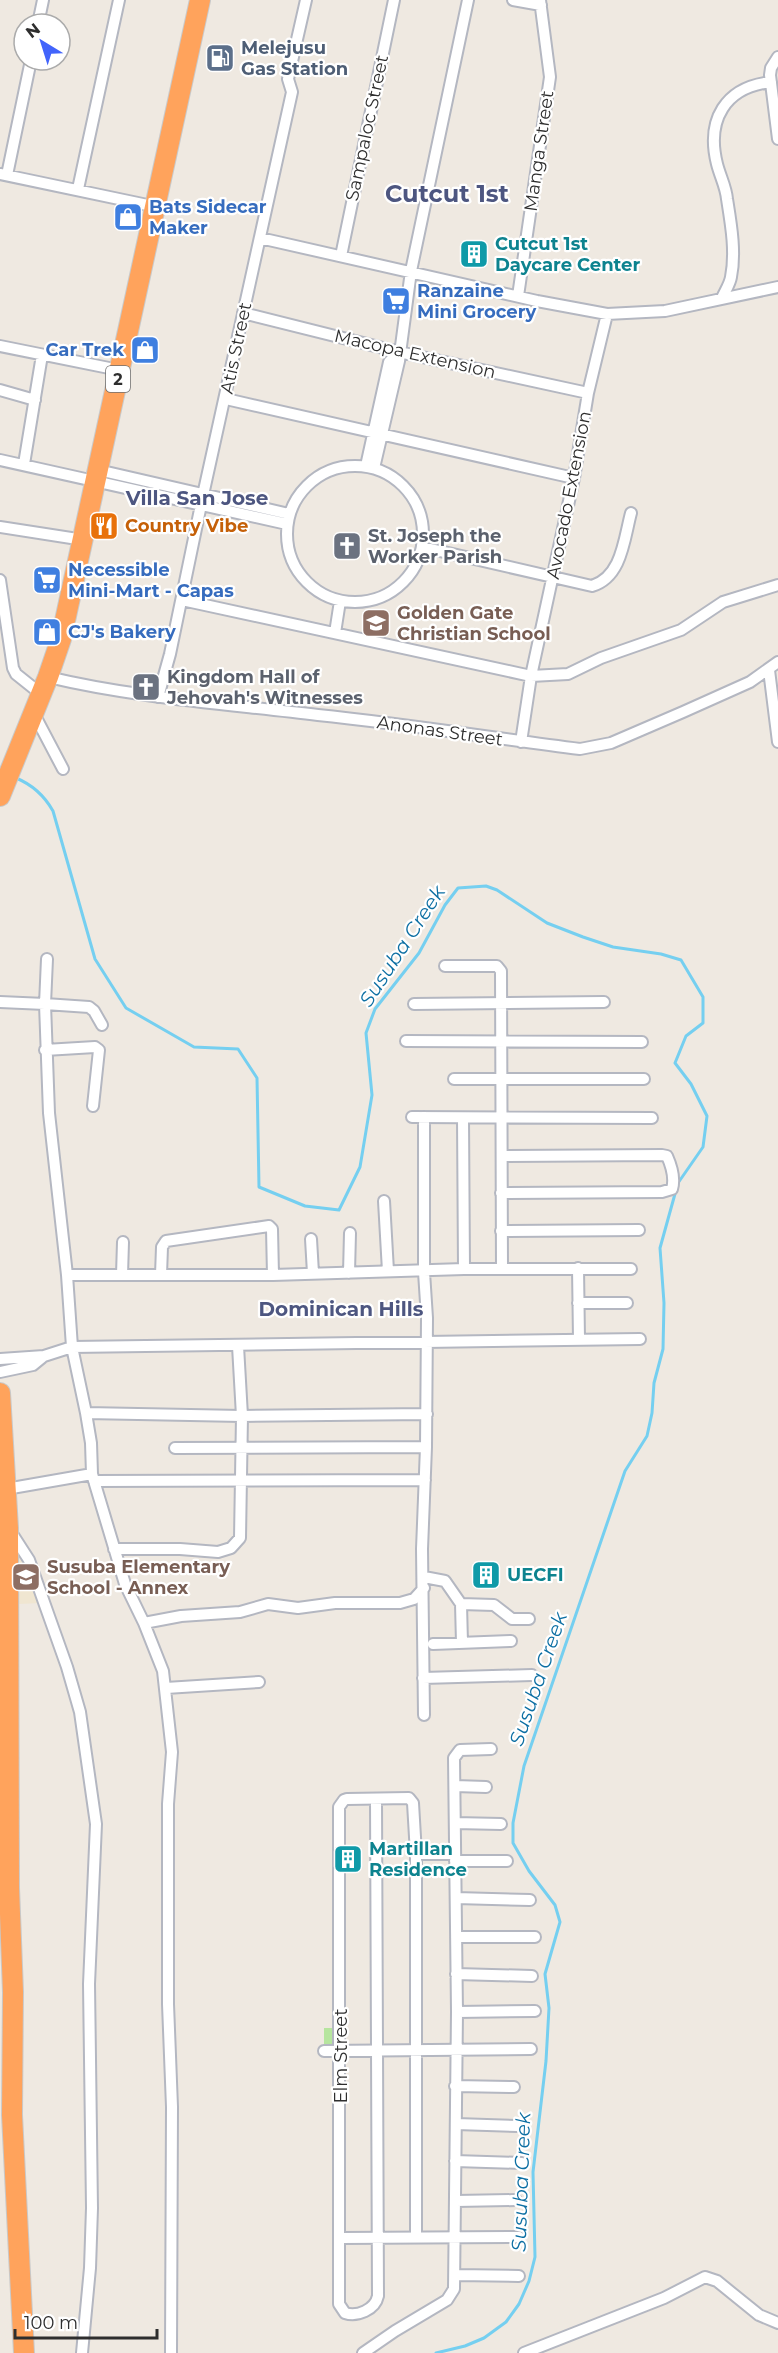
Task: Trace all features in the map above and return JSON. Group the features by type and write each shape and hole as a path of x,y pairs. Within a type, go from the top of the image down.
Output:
{"highway":[{"name":"2","path":"0,796 61,639 157,207 200,0"},
{"path":"0,1393 8,1528 9,1878 6,2114 24,2353"}],"street":[{"path":"78,189 118,0"},
{"name":"Atis Street","path":"159,697 292,92 288,79 306,0"},
{"name":"Sampaloc Street","path":"341,256 394,0"},
{"path":"370,467 389,362 399,352 411,271 468,0"},
{"path":"513,0 540,3"},
{"name":"Manga Street","path":"518,296 550,77 540,3"},
{"path":"778,57 771,68 778,139"},
{"path":"28,72 3,174 157,207"},
{"path":"722,298 731,278 732,228 727,195 716,161 715,127 718,114 740,91 757,83 771,82"},
{"path":"260,238 607,314 665,311 778,287"},
{"path":"731,278 738,295"},
{"name":"Macopa Extension","path":"243,313 399,352 588,393"},
{"name":"Avocado Extension","path":"521,742 531,676 574,478 588,393 607,314"},
{"path":"0,346 119,370"},
{"path":"24,464 42,355"},
{"path":"0,390 34,400"},
{"path":"226,399 574,478"},
{"path":"0,460 97,476 288,519"},
{"path":"345,466 370,467 393,476 408,490 418,507 423,526 422,547 415,567 401,584 383,596 362,602 340,601 320,593 303,579 292,561 286,540 288,519 295,500 308,484 326,472 345,466"},
{"path":"422,547 592,586 601,583 616,568 631,513"},
{"path":"0,527 84,540"},
{"path":"0,580 13,668 16,674 41,694 63,768"},
{"path":"182,600 531,676 568,674 601,658 681,630 723,602 778,585"},
{"path":"335,633 340,601"},
{"name":"Anonas Street","path":"41,694 86,686 580,749 611,743 750,682 778,662"},
{"path":"769,670 778,742"},
{"path":"47,959 45,1050 49,1113 67,1275 72,1347 91,1443 93,1478 125,1584 144,1623 163,1671 172,1752 168,1804 168,2004 172,2107 171,2353"},
{"path":"446,966 497,966 501,971 502,1269"},
{"path":"0,1002 89,1007 102,1025"},
{"path":"414,1004 604,1002"},
{"path":"406,1041 642,1042"},
{"path":"45,1050 95,1047 99,1050 93,1106"},
{"path":"454,1079 644,1079"},
{"path":"412,1118 502,1116 652,1118"},
{"path":"424,1117 427,1414 422,1549 424,1715"},
{"path":"463,1118 464,1269"},
{"path":"501,1193 662,1192 672,1189 674,1183 667,1156 662,1155 502,1156"},
{"path":"384,1201 388,1271"},
{"path":"161,1275 162,1247 165,1241 269,1226 272,1229 273,1275"},
{"path":"501,1231 639,1230"},
{"path":"350,1233 350,1273"},
{"path":"311,1239 312,1273"},
{"path":"122,1275 123,1242"},
{"path":"578,1268 579,1339"},
{"path":"67,1275 273,1275 464,1269 631,1269"},
{"path":"578,1303 627,1303"},
{"path":"0,1359 44,1356 72,1347 640,1339"},
{"path":"114,1549 180,1549 218,1552 231,1548 242,1534 242,1416 238,1346"},
{"path":"0,1372 33,1365 44,1356"},
{"path":"86,1413 242,1416 427,1414"},
{"path":"176,1448 426,1447"},
{"path":"6,1489 93,1478 241,1482 425,1480"},
{"path":"8,1528 29,1560 67,1667 80,1712 96,1824 89,1984 92,2208 90,2268 82,2353"},
{"path":"424,1583 445,1581 461,1604 462,1642"},
{"path":"144,1623 181,1616 240,1612 268,1604 298,1608 335,1603 400,1603 414,1599 424,1583"},
{"path":"461,1604 494,1605 512,1619 529,1619"},
{"path":"433,1644 511,1641"},
{"path":"423,1678 532,1675"},
{"path":"166,1688 259,1682"},
{"path":"363,2353 377,2349 447,2300 454,2289 456,2275 457,2012 456,1753 460,1750 490,1749"},
{"path":"455,1786 486,1787"},
{"path":"378,2237 376,1798 409,1798 412,1800 416,1854 414,2049 416,2238"},
{"name":"Elm Street","path":"376,1798 347,1799 339,1807 341,2051 339,2304 345,2313 358,2314 377,2301 378,2237"},
{"path":"455,1823 501,1824"},
{"path":"416,1854 507,1862"},
{"path":"456,1898 530,1900"},
{"path":"456,1937 535,1937"},
{"path":"456,1974 532,1976"},
{"path":"457,2012 535,2011"},
{"path":"324,2051 531,2049"},
{"path":"455,2086 514,2087"},
{"path":"456,2124 518,2126"},
{"path":"455,2161 522,2163"},
{"path":"456,2201 516,2200"},
{"path":"341,2238 519,2237"},
{"path":"456,2275 519,2276"},
{"path":"524,2353 664,2298 705,2277 717,2281 759,2315 778,2323"}],"shaded area":[{"name":"Susuba Elementary School - Annex","path":"18,1556 26,1556 42,1603 18,1604"}],"green space":[{"path":"324,2028 338,2028 338,2048 324,2047"}],"waterway":[{"name":"Susuba Creek","path":"16,778 38,791 53,811 95,959 126,1008 194,1047 238,1049 257,1078 259,1187 305,1206 339,1210 360,1167 372,1095 366,1033 375,1009 419,953 445,905 458,888 486,886 497,890 547,923 583,937 613,947 661,954 681,960 703,997 703,1023 686,1036 675,1063 691,1084 707,1116 703,1147 678,1183 660,1248 664,1303 663,1349 654,1383 652,1413 647,1436 625,1471 524,1766 513,1823 513,1843 529,1871 555,1905 560,1922 545,1974 549,2008 546,2061 533,2172 535,2257 529,2281 519,2304 506,2322 484,2338 465,2346 436,2353"}],"place":[{"name":"Melejusu Gas Station","path":"220,58"},
{"name":"Bats Sidecar Maker","path":"128,217"},
{"name":"Cutcut 1st Daycare Center","path":"474,254"},
{"name":"Ranzaine Mini Grocery","path":"396,301"},
{"name":"Car Trek","path":"145,350"},
{"name":"Country Vibe","path":"104,526"},
{"name":"St. Joseph the Worker Parish","path":"347,546"},
{"name":"Necessible Mini-Mart - Capas","path":"47,580"},
{"name":"Golden Gate Christian School","path":"376,623"},
{"name":"CJ's Bakery","path":"47,632"},
{"name":"Kingdom Hall of Jehovah's Witnesses","path":"146,687"},
{"name":"UECFI","path":"486,1575"},
{"name":"Susuba Elementary School - Annex","path":"26,1577"},
{"name":"Martillan Residence","path":"348,1859"}],"district":[{"name":"Cutcut 1st","path":"447,194"},
{"name":"Villa San Jose","path":"197,498"},
{"name":"Dominican Hills","path":"341,1309"}]}
